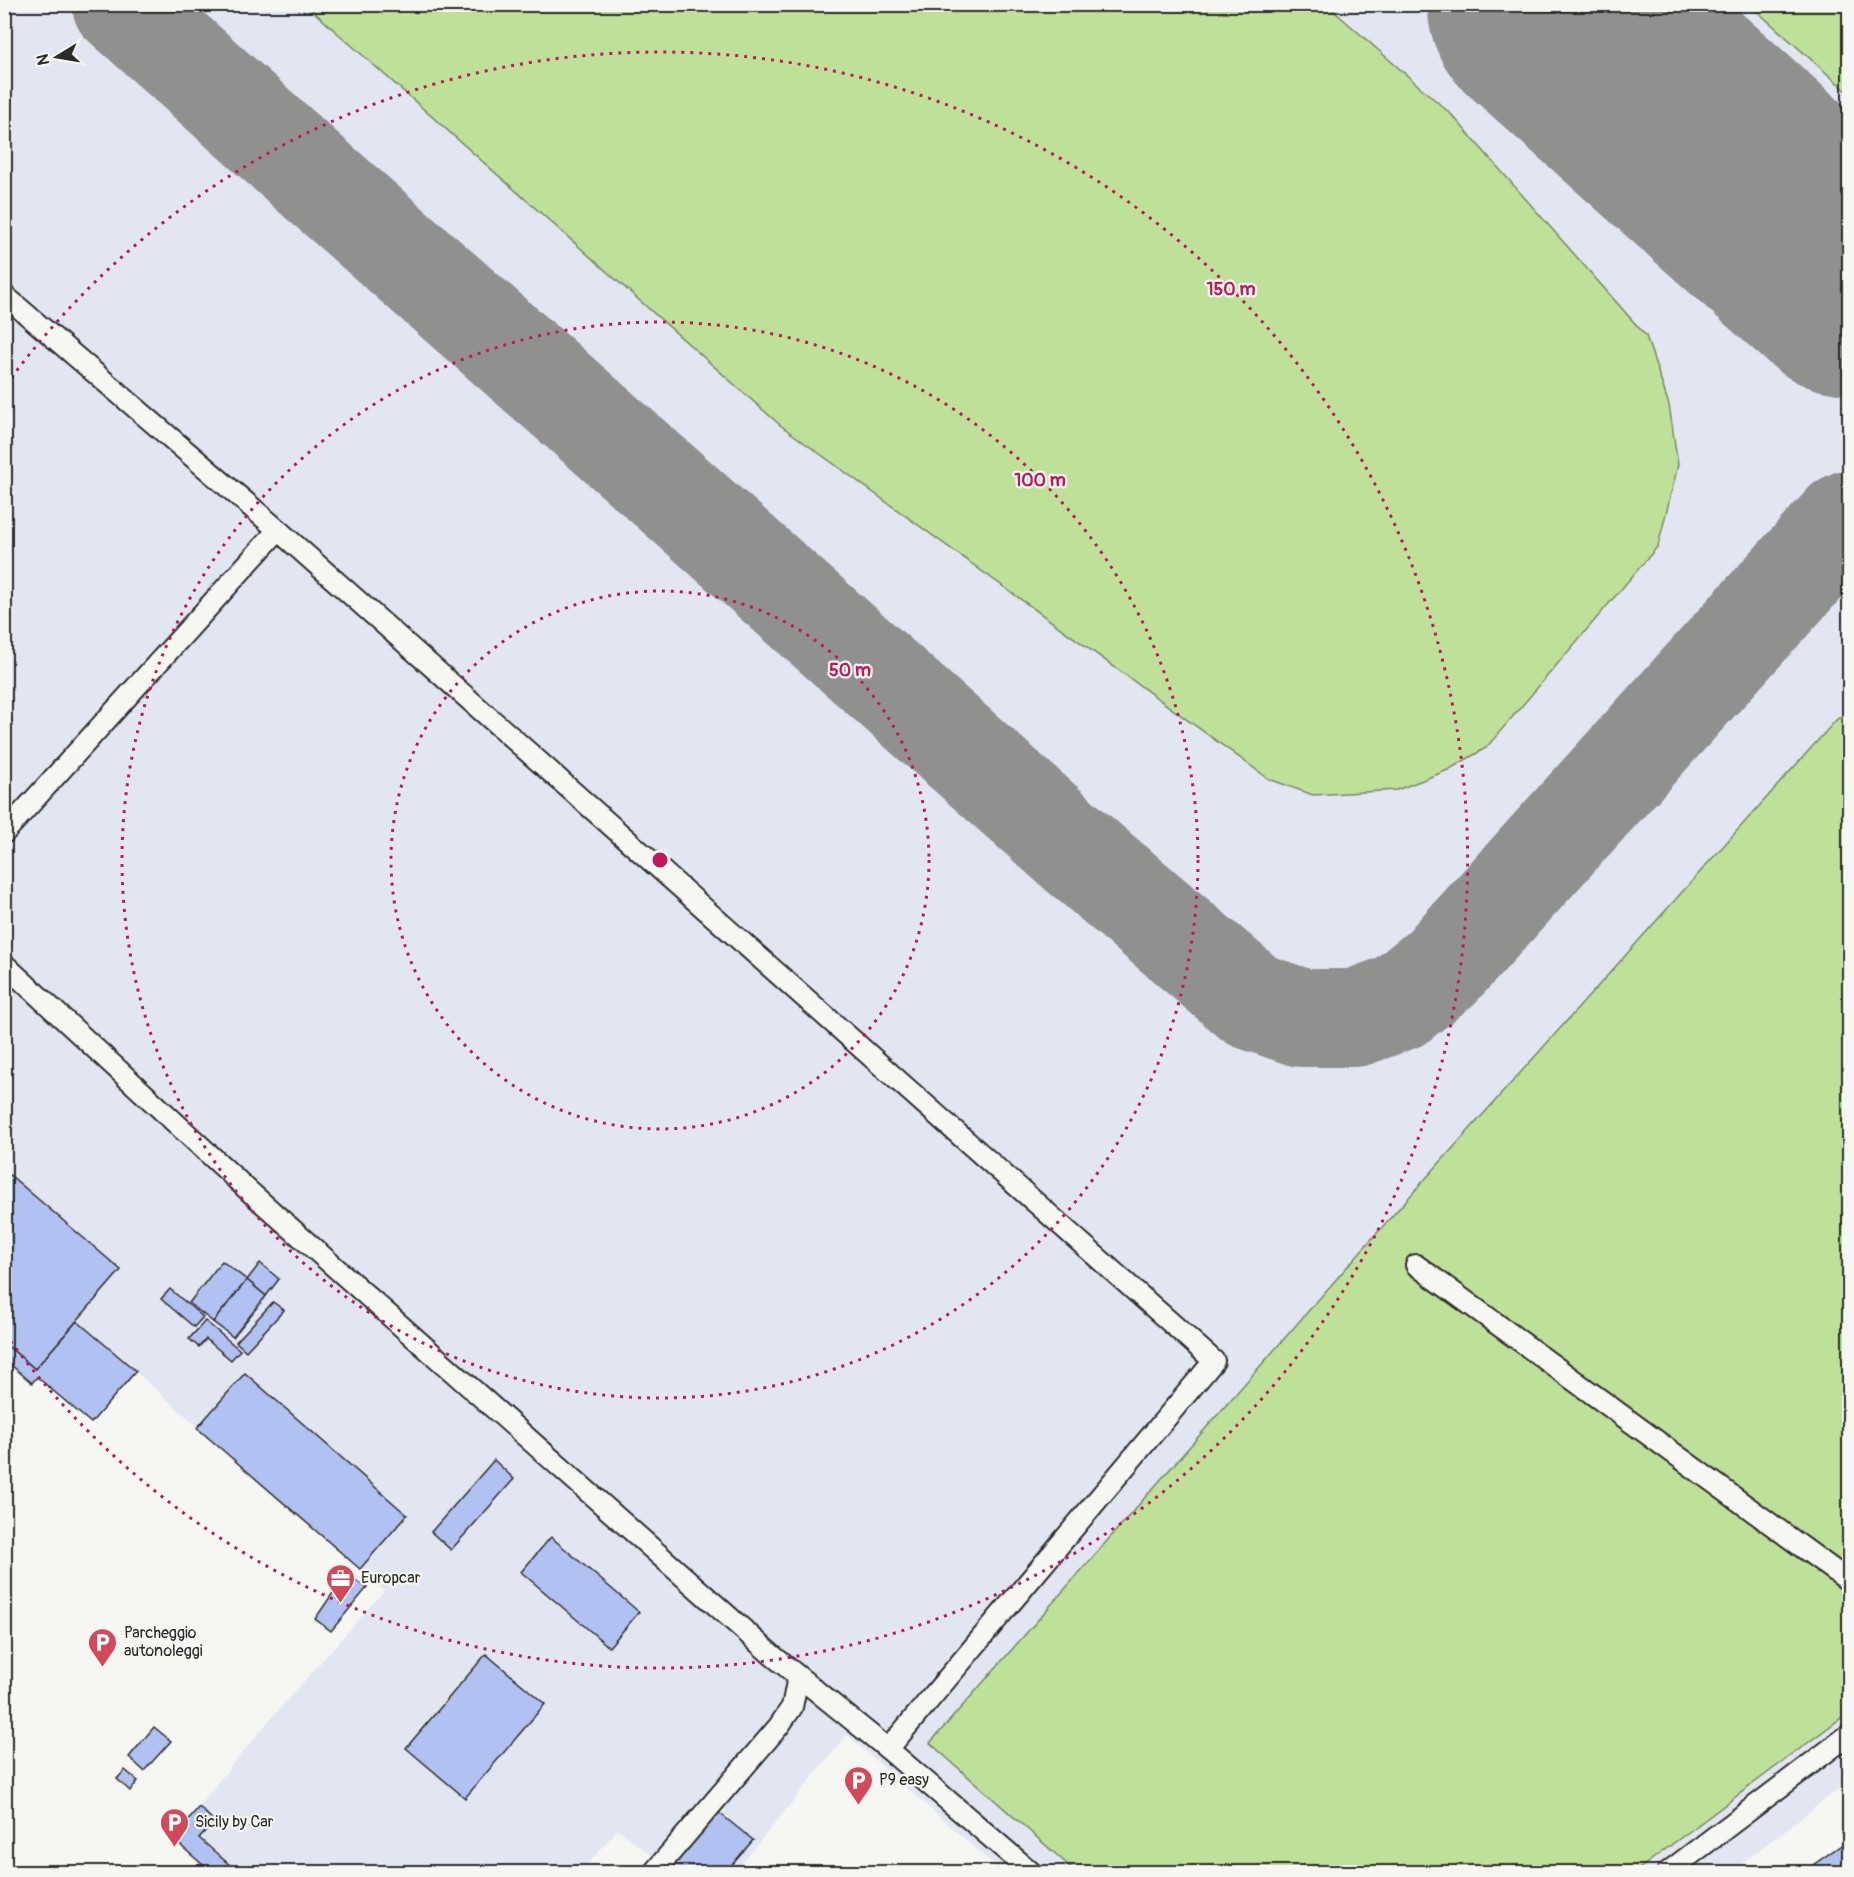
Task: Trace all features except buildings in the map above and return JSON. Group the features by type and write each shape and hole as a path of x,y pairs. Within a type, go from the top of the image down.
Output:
{"lane":[{"path":"4,295 278,530 1214,1361 888,1749"},
{"path":"4,833 278,530"},
{"path":"4,964 249,1191 798,1677 888,1749 1031,1872"},
{"path":"1416,1264 1850,1582"},
{"path":"654,1872 779,1726 792,1707 798,1677"},
{"path":"1668,1872 1850,1734"}],"shaded area":[{"path":"5,5 1849,5 1849,1781 1730,1872 1002,1872 847,1735 735,1872 672,1872 618,1829 581,1872 248,1872 232,1866 226,1872 211,1872 172,1838 267,1723 384,1591 136,1372 91,1423 37,1377 32,1383 5,1359"}],"green space":[{"path":"306,5 1327,5 1452,115 1646,336 1669,405 1678,465 1658,546 1486,748 1448,770 1397,790 1313,795 1269,779 780,425"},
{"path":"1750,5 1849,5 1849,93"},
{"path":"1849,712 1849,1712 1635,1872 1076,1872 930,1743 1368,1243 1837,719"}],"taxiway":[{"path":"121,4 1077,852 1252,1001 1302,1018 1355,1018 1399,1002 1441,968 1844,522 1850,519"},
{"path":"1811,238 1850,298"}],"runway":[{"path":"1549,4 1850,273"}],"place":[{"name":"Europcar","path":"340,1604"},
{"name":"Parcheggio autonoleggi","path":"103,1668"},
{"name":"P9 easy","path":"858,1806"},
{"name":"Sicily by Car","path":"174,1848"}]}
